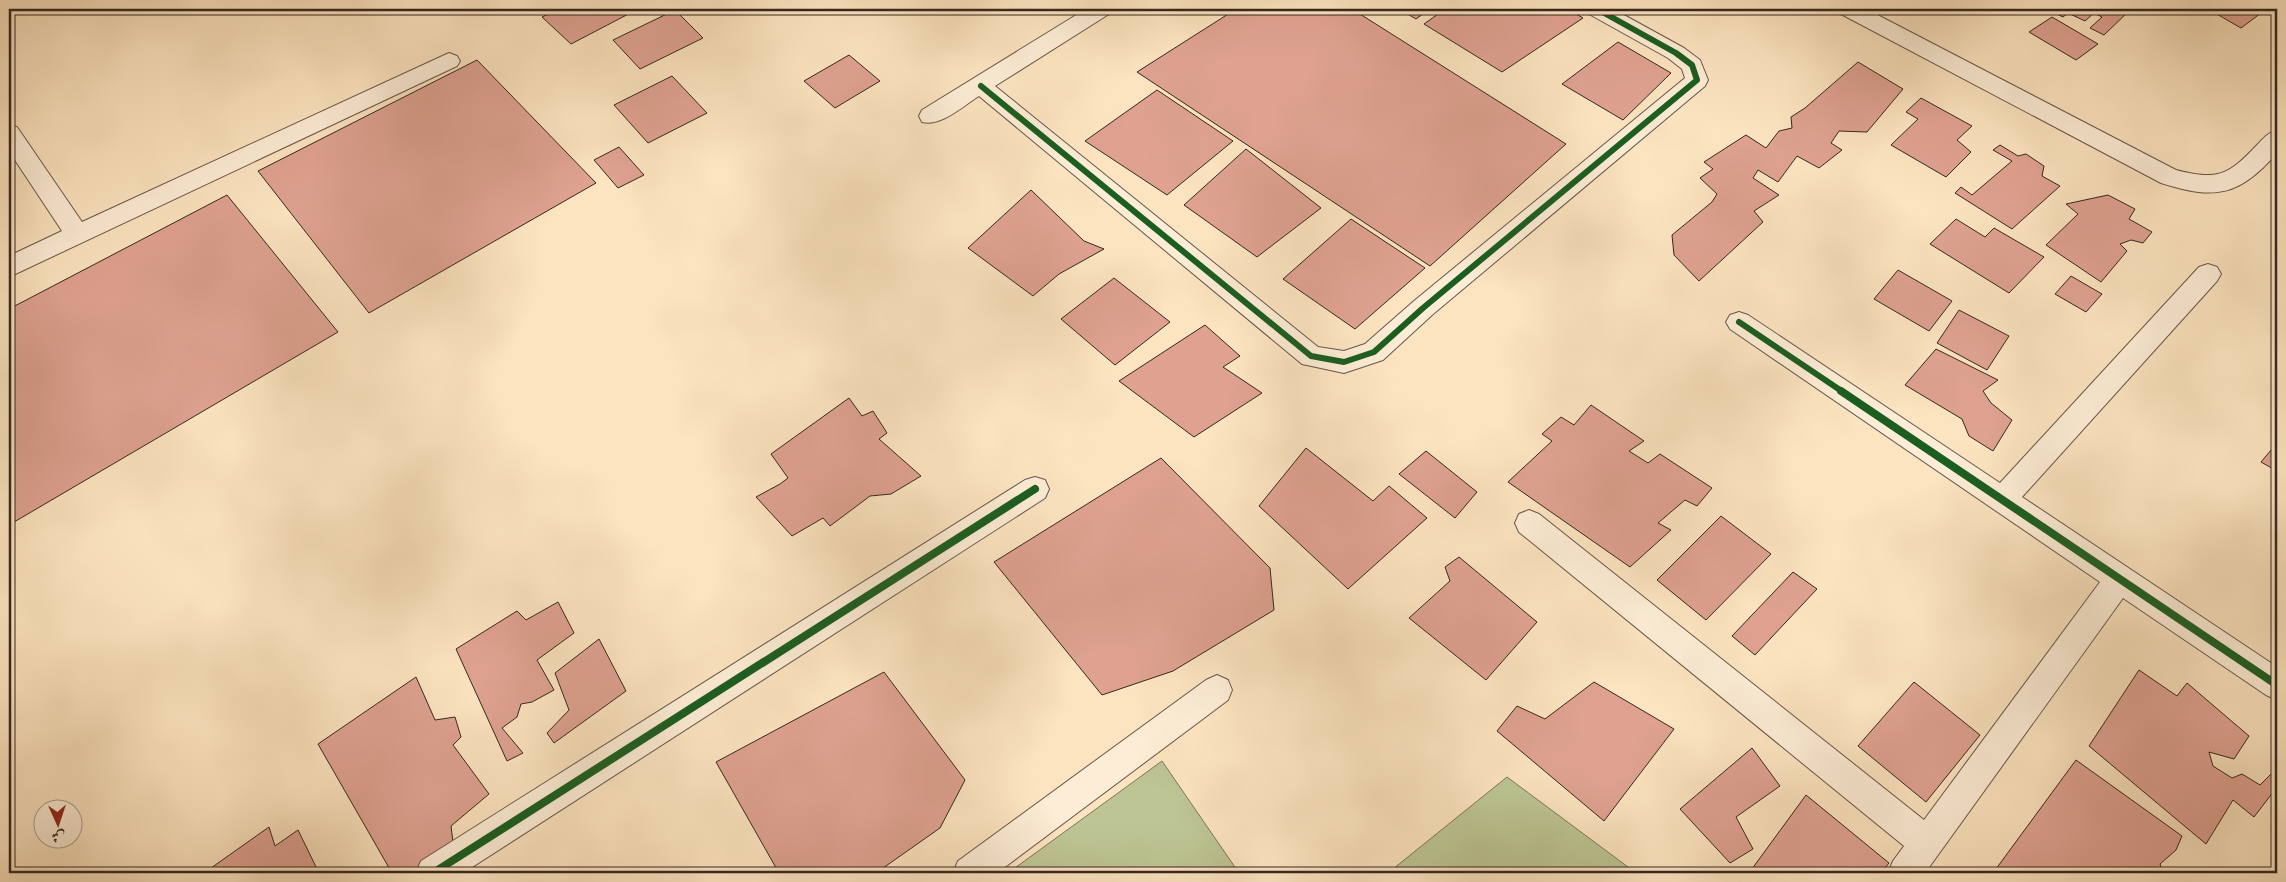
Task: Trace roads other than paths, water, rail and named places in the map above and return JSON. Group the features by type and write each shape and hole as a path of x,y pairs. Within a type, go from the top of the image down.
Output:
{"street":[{"path":"930,116 1101,9"},
{"path":"980,86 1311,356 1344,362 1374,352 1423,308 1697,80 1692,65 1676,53 1597,9"},
{"path":"1850,9 1881,15 2169,177 2208,185 2233,180 2261,156 2277,138"},
{"path":"9,267 449,61"},
{"path":"9,133 77,234"},
{"path":"2002,500 2208,274"},
{"path":"1739,322 2277,685"},
{"path":"433,873 1036,489"},
{"path":"1529,523 1926,843"},
{"path":"1904,873 2119,580"},
{"path":"970,873 1217,690"}]}
